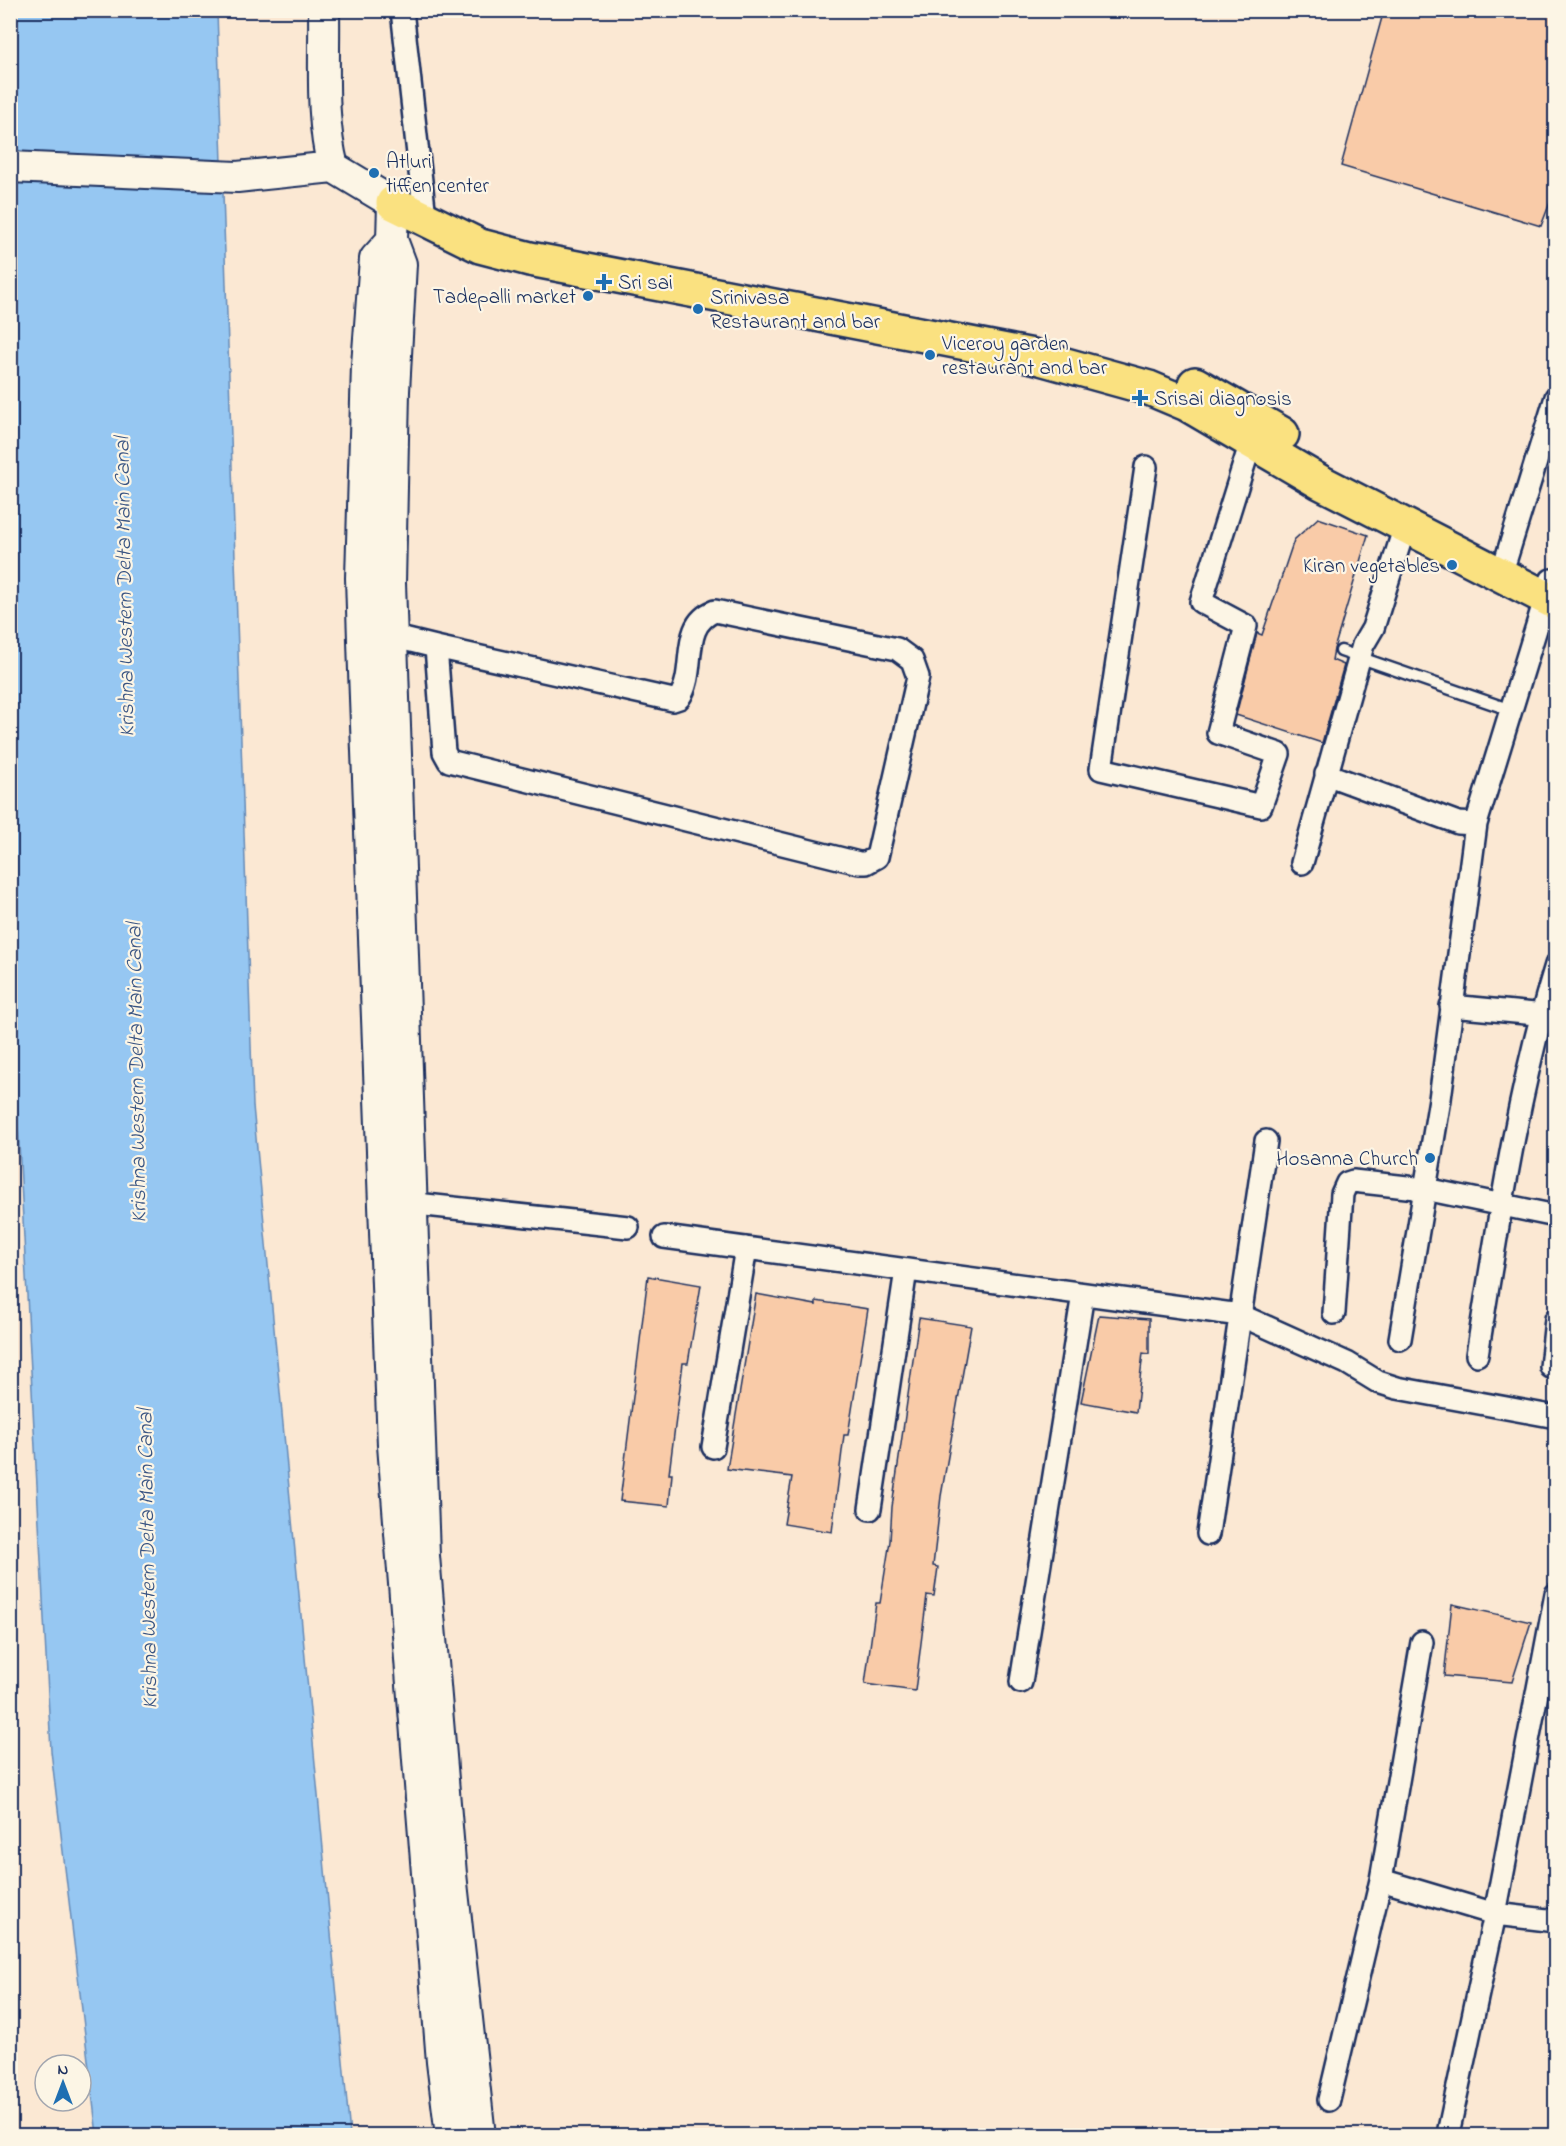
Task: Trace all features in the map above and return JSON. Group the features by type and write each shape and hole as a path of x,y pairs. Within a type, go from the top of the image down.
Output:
{"main road":[{"path":"324,10 328,148 333,167"},
{"path":"10,167 237,177 333,167 393,203 480,246 530,259 1033,356 1107,375 1149,388 1187,404 1320,483 1406,526 1502,566 1552,591"},
{"path":"380,742 391,636 392,460 401,264 392,240 393,203"},
{"path":"463,236 481,233 766,289 1004,330 1143,362 1208,390 1325,461 1473,544 1502,566"},
{"path":"392,240 375,259 363,438 361,578 380,742 409,1482 442,2062 451,2136"},
{"path":"409,1482 424,1556 451,1874 480,2136"}],"street":[{"path":"402,10 425,217"},
{"path":"1502,566 1556,397"},
{"path":"1146,468 1101,769 1261,806 1279,754 1218,733 1246,626 1202,602 1251,442"},
{"path":"1302,863 1326,774 1350,654 1363,645 1373,628 1406,526"},
{"path":"1400,1339 1440,1099 1476,824 1511,710 1552,591"},
{"path":"391,636 673,700 680,699 685,688 694,630 700,620 715,611 897,649 912,660 918,677 877,857 866,863 859,863 449,761 444,752 436,647"},
{"path":"1326,774 1458,823 1476,824"},
{"path":"1477,1355 1502,1205 1548,1015 1556,965"},
{"path":"1451,1006 1548,1015"},
{"path":"1208,1534 1266,1141"},
{"path":"1334,1313 1342,1194 1347,1183 1359,1179 1425,1189 1556,1216"},
{"path":"399,1202 627,1227"},
{"path":"664,1237 1240,1315 1347,1363 1378,1382 1556,1417"},
{"path":"713,1447 746,1248"},
{"path":"870,1509 906,1270"},
{"path":"1021,1682 1083,1294"},
{"path":"1551,1367 1556,1319"},
{"path":"1449,2129 1495,1914 1556,1594"},
{"path":"1329,2100 1381,1880 1422,1642"},
{"path":"1381,1880 1495,1914 1556,1921"}],"lane":[{"path":"1350,654 1511,710"}],"water":[{"name":"Krishna Western Delta Main Canal","path":"10,11 217,11 253,1106 350,2135 97,2135 93,2102 93,2053 87,2053 51,1751 11,991"}],"building":[{"path":"1384,10 1556,10 1556,187 1541,226 1341,166"},
{"path":"1318,518 1368,535 1334,649 1332,660 1344,665 1322,743 1236,715 1257,633 1262,635 1294,540"},
{"path":"648,1276 701,1285 688,1363 683,1363 669,1474 672,1474 669,1506 620,1501"},
{"path":"756,1294 816,1305 816,1301 868,1309 848,1435 844,1435 832,1532 784,1524 792,1477 727,1469"},
{"path":"1099,1315 1149,1319 1149,1354 1143,1353 1136,1412 1081,1402"},
{"path":"919,1318 971,1326 941,1496 933,1566 938,1567 934,1596 927,1595 915,1691 865,1684 876,1603 880,1603 890,1541 892,1507"},
{"path":"1452,1604 1531,1622 1512,1682 1444,1676"}],"place":[{"name":"Atluri tiffen center","path":"374,173"},
{"name":"Sri sai","path":"604,282"},
{"name":"Tadepalli market","path":"588,296"},
{"name":"Srinivasa Restaurant and bar","path":"698,309"},
{"name":"Viceroy garden restaurant and bar","path":"930,355"},
{"name":"Srisai diagnosis","path":"1140,398"},
{"name":"Kiran vegetables","path":"1452,565"},
{"name":"Hosanna Church","path":"1430,1158"}]}
